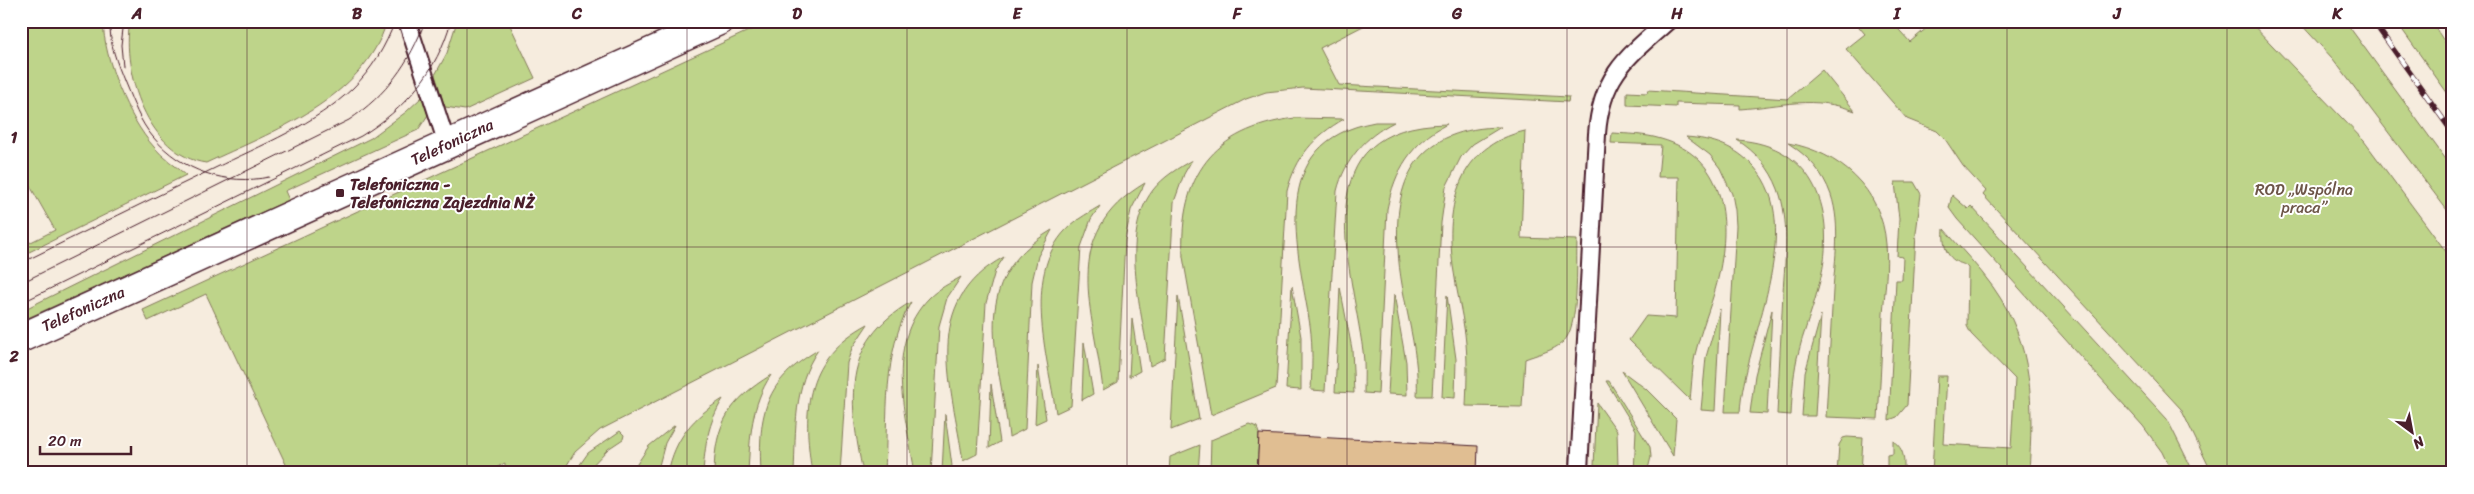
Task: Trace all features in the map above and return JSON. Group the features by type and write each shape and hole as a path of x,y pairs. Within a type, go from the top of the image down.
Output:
{"street":[{"name":"Telefoniczna","path":"21,338 719,21"}],"lane":[{"path":"407,21 447,144"},
{"path":"1579,470 1600,109 1605,90 1614,74 1631,54 1668,21"}],"green space":[{"path":"21,21 103,21 104,36 113,70 119,88 135,121 158,151 186,175 21,256 21,247 55,230 21,170"},
{"path":"130,21 387,21 375,48 358,72 337,92 313,110 286,125 206,163 186,157 168,145 154,128 143,108 130,64 128,41"},
{"path":"457,21 508,21 535,78 465,110 445,107 435,75 447,53"},
{"path":"770,21 1373,21 1320,48 1339,85 1569,97 1568,102 1303,88 1266,92 1246,99 600,430 575,452 562,473 505,473 505,463 486,473 290,473 206,294 148,321 143,310"},
{"name":"ROD „Wspólna praca”","path":"1854,21 1891,21 1910,42 1935,21 2249,21 2364,141 2453,261 2453,473 2212,473 2181,409 1983,195 1986,191 1963,166 1945,139 1937,131 1907,119 1846,49 1865,34"},
{"path":"2298,21 2345,21 2453,169 2453,218 2333,59"},
{"path":"2396,21 2431,21 2453,55 2453,101"},
{"path":"1822,70 1855,111 1840,106 1811,103 1740,109 1740,105 1676,103 1676,107 1627,105 1627,92 1647,93 1648,90 1788,99"},
{"path":"422,97 428,115 418,130 285,191 289,200 21,321 21,311 371,138 406,112"},
{"path":"1295,118 1344,119 1315,140 1295,168 1287,191 1276,388 1211,415 1183,257 1183,228 1187,203 1195,180 1206,161 1222,145 1242,133 1266,124"},
{"path":"1375,122 1394,122 1365,142 1358,150 1345,169 1337,191 1325,391 1311,390 1311,333 1296,233 1297,202 1303,175 1317,151 1340,133"},
{"path":"1447,124 1414,149 1400,170 1390,195 1387,209 1378,394 1364,393 1363,351 1346,241 1346,205 1354,173 1371,148 1401,131"},
{"path":"1501,127 1473,144 1461,157 1446,187 1441,223 1432,396 1417,396 1416,359 1402,286 1398,249 1398,222 1401,198 1408,177 1418,160 1432,146 1451,136 1474,129"},
{"path":"1525,131 1521,238 1577,240 1576,294 1572,323 1563,342 1550,350 1525,359 1522,407 1466,406 1466,343 1454,275 1451,243 1451,221 1455,200 1461,181 1471,164 1484,150 1502,139"},
{"path":"1612,133 1655,137 1682,148 1699,160 1711,175 1719,192 1723,211 1723,253 1717,283 1695,353 1690,400 1629,340 1646,316 1676,318 1679,177 1658,177 1661,145 1611,143"},
{"path":"1686,137 1723,145 1747,160 1754,167 1769,192 1775,221 1774,252 1769,285 1751,352 1740,412 1725,412 1736,226 1732,194 1720,168 1710,155"},
{"path":"1737,140 1764,145 1786,155 1802,169 1814,187 1822,208 1825,231 1825,256 1818,291 1797,358 1791,415 1777,414 1785,253 1782,201 1775,181 1767,167 1756,155"},
{"path":"1788,143 1824,155 1840,164 1855,176 1867,190 1883,224 1886,244 1886,270 1878,419 1826,417 1837,230 1836,218 1831,195 1824,179 1802,153"},
{"path":"1192,160 1184,174 1174,202 1165,358 1150,366 1136,276 1135,252 1137,230 1143,209 1153,190 1166,177"},
{"path":"1895,182 1914,182 1921,194 1916,233 1907,405 1897,417 1889,420 1896,280 1902,280 1903,257 1897,256 1899,219"},
{"path":"1145,183 1131,210 1125,240 1118,382 1103,390 1089,303 1088,276 1091,250 1100,226 1118,204"},
{"path":"1952,195 1968,209 1971,206 2167,419 2194,473 2172,473 2162,452 2143,426 1957,219 1949,208"},
{"path":"1100,206 1091,219 1081,247 1071,406 1056,413 1041,315 1042,289 1046,265 1055,244 1071,225"},
{"path":"1944,229 1993,287 2007,309 2017,331 2024,354 2030,399 2029,473 1932,473 1937,376 1947,376 1943,444 2011,448 2015,379 1971,334 1967,326 1968,268 1949,256 1944,243"},
{"path":"1052,230 1038,256 1032,282 1025,429 1009,437 995,350 994,323 997,297 1007,273 1025,251"},
{"path":"1004,257 995,271 986,303 977,454 963,461 949,375 948,347 951,321 961,297 978,276"},
{"path":"961,277 947,298 939,326 931,473 915,473 903,405 901,382 902,359 906,337 915,317 929,298"},
{"path":"1292,286 1301,337 1301,390 1286,389"},
{"path":"1340,287 1352,349 1354,393 1335,392"},
{"path":"1394,294 1406,362 1407,395 1388,394"},
{"path":"1447,295 1456,359 1455,398 1442,397"},
{"path":"1178,296 1199,419 1171,430"},
{"path":"911,302 895,342 891,363 888,385 885,473 863,473 853,399 855,376 861,355 872,336 888,318"},
{"path":"1720,309 1715,411 1701,410 1706,357"},
{"path":"1772,310 1767,414 1750,413 1755,375"},
{"path":"1821,315 1815,416 1802,416 1805,373"},
{"path":"1132,319 1140,371 1129,377"},
{"path":"868,324 852,348 847,363 840,473 812,473 808,427 809,406 813,386 820,369 831,352 847,337"},
{"path":"1084,342 1093,394 1082,400"},
{"path":"818,350 804,378 800,393 797,409 794,473 761,473 761,433 768,401 786,374"},
{"path":"1038,366 1046,419 1035,424"},
{"path":"1622,371 1646,389 1676,419 1673,456"},
{"path":"771,375 764,386 755,410 748,473 714,473 717,440 727,415 745,394"},
{"path":"1606,381 1609,381 1650,447 1651,457 1647,473 1634,473 1636,430"},
{"path":"991,384 1000,442 989,448"},
{"path":"723,399 708,434 703,473 668,473 675,449 687,430 703,413"},
{"path":"1597,403 1617,431 1618,467 1594,466"},
{"path":"945,414 952,466 942,472"},
{"path":"1249,424 1257,427 1259,434 1257,473 1210,473 1211,440"},
{"path":"675,425 665,443 657,473 631,473 649,446"},
{"path":"620,431 624,435 623,439 608,449 585,473 574,473 588,453"},
{"path":"1843,438 1863,438 1861,473 1837,473 1839,445"},
{"path":"1893,441 1902,451 1904,473 1887,473 1887,455 1893,454"},
{"path":"1200,445 1198,473 1169,473 1170,457"}],"building":[{"path":"1259,434 1478,446 1477,473 1257,473"}],"tram line":[{"path":"110,21 114,53 134,104 148,131 164,149 177,159 206,173 237,179 269,177"},
{"path":"123,66 121,45 124,21"},
{"path":"21,263 269,142 323,112 339,101 366,73 383,48 395,21"},
{"path":"21,283 349,120 374,100 395,77 412,51 425,21"},
{"path":"21,303 361,136 392,114 417,88 437,57 451,21"}],"railway":[{"path":"2373,21 2453,133"}],"place":[{"name":"Telefoniczna - Telefoniczna Zajezdnia NŻ","path":"340,193"}]}
